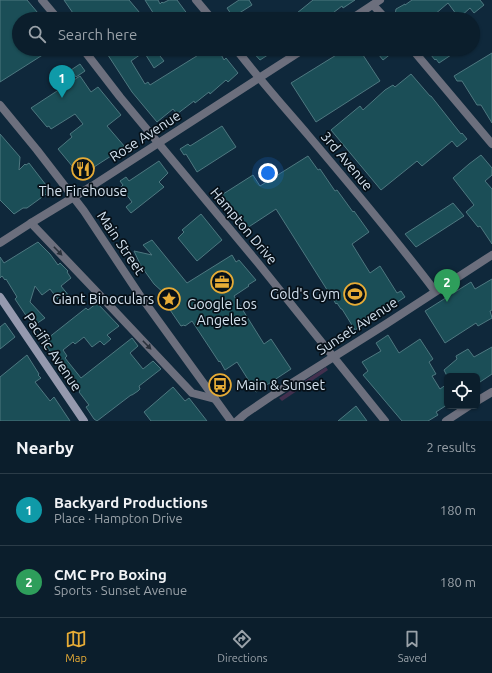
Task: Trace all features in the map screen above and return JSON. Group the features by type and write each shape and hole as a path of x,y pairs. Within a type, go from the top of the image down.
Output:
{"main road":[{"name":"Pacific Avenue","path":"0,297 84,421"}],"street":[{"path":"42,0 52,12"},
{"path":"196,0 206,12"},
{"path":"360,12 374,2 381,12"},
{"name":"Hampton Drive","path":"88,56 120,97 258,263 385,421"},
{"name":"3rd Avenue","path":"241,56 436,291"},
{"name":"Rose Avenue","path":"0,243 293,56"},
{"path":"418,56 492,144"},
{"name":"Main Street","path":"0,105 73,197 139,294 231,421"},
{"path":"31,223 192,393 215,399"},
{"name":"Sunset Avenue","path":"238,421 245,414 492,255"},
{"path":"480,399 492,392"},
{"path":"446,421 465,409"}],"shaded area":[{"path":"326,367 328,370 282,401 279,398"}],"building":[{"path":"0,0 27,0 37,12 12,12 12,56 41,56 0,82"},
{"path":"64,0 129,0 139,12 72,12"},
{"path":"145,0 158,0 160,4 169,0 177,0 186,12 153,12"},
{"path":"239,0 249,0 252,5 241,12 230,12 227,8"},
{"path":"313,0 355,0 343,8 342,6 334,12 298,12"},
{"path":"412,0 480,0 484,5 475,12 473,12 470,8 466,12 455,12 448,3 438,12 396,12 396,9"},
{"path":"492,53 492,123 481,105 477,105 462,81 457,81 454,76"},
{"path":"109,56 138,56 131,61 145,84 148,82 150,85 197,56 222,56 224,60 226,58 238,73 228,82 226,80 210,94 209,92 195,103 194,101 177,114 173,109 157,122 132,92"},
{"path":"146,56 160,56 164,61 154,68"},
{"path":"256,56 266,56 260,60"},
{"path":"335,56 364,56 380,81 316,122 291,83"},
{"path":"380,56 388,56 383,60"},
{"path":"432,56 450,56 439,63 436,59 435,60"},
{"path":"80,64 85,71 76,77 71,70"},
{"path":"411,74 431,96 461,134 462,133 467,139 457,147 452,141 422,166 417,161 381,190 331,130 360,106 363,110 385,90 393,85 395,87"},
{"path":"80,76 91,92 98,87 121,115 107,126 125,147 94,167 95,168 82,178 58,149 72,137 70,134 83,124 75,114 51,129 49,126 47,127 31,108"},
{"path":"222,126 236,147 197,172 186,154 184,155 180,149 188,144 190,146"},
{"path":"0,134 20,157 19,170 25,164 26,165 29,163 49,189 49,192 27,208 23,208 14,214 0,200"},
{"path":"481,155 492,168 492,175 485,181 492,189 492,244 480,226 478,227 466,212 474,205 453,178"},
{"path":"308,156 318,170 320,169 335,191 337,190 353,212 354,211 369,232 352,244 370,273 380,266 397,293 401,291 405,297 355,330 342,309 337,303 336,304 276,209 244,230 230,208 229,209 220,196 253,175 260,186"},
{"path":"159,161 168,173 159,182 164,187 131,213 126,207 132,202 121,187 123,185 120,181 126,177 129,181"},
{"path":"453,203 464,216 416,247 405,234"},
{"path":"201,214 222,240 197,261 178,238 184,232 182,230"},
{"path":"152,240 187,283 232,255 236,262 239,260 256,280 234,296 264,344 271,339 291,369 256,392 237,362 225,370 192,321 185,326 181,326 166,304 164,297 165,294 154,284 141,266 134,251 152,255 143,245"},
{"path":"38,242 58,265 60,263 68,271 67,272 71,278 61,286 69,296 61,303 50,289 42,295 35,286 30,302 45,318 33,326 15,299 17,297 6,279 5,280 2,276 0,278 0,257 4,263"},
{"path":"492,279 492,310 490,311 492,318 478,326 476,323 445,343 425,311 471,282 475,289"},
{"path":"97,303 119,326 107,335 111,339 104,345 100,341 92,347 84,337 75,344 73,342 63,350 67,356 65,358 81,378 132,338 138,346 130,353 143,369 153,361 161,369 139,386 140,389 138,391 97,421 86,407 89,405 79,392 80,391 75,383 43,342 86,308 88,310"},
{"path":"5,323 15,337 0,349 0,327"},
{"path":"388,335 399,353 420,339 433,359 429,362 436,374 432,376 440,389 444,386 444,407 436,412 438,415 428,421 402,421 363,375 368,371 362,362 381,351 376,343"},
{"path":"492,347 492,374 480,382 480,373 446,373 444,370 457,359 456,356 468,349 474,357"},
{"path":"27,355 41,378 35,382 50,401 54,397 70,421 0,421 0,377"},
{"path":"173,387 185,401 189,398 207,421 151,421 144,412"},
{"path":"356,406 367,421 338,421"}],"place":[{"name":"Backyard Productions","path":"62,98"},
{"name":"The Firehouse","path":"83,169"},
{"name":"Google Los Angeles","path":"222,282"},
{"name":"Gold's Gym","path":"355,294"},
{"name":"Giant Binoculars","path":"169,299"},
{"name":"CMC Pro Boxing","path":"447,302"},
{"name":"Main & Sunset","path":"220,385"}]}
